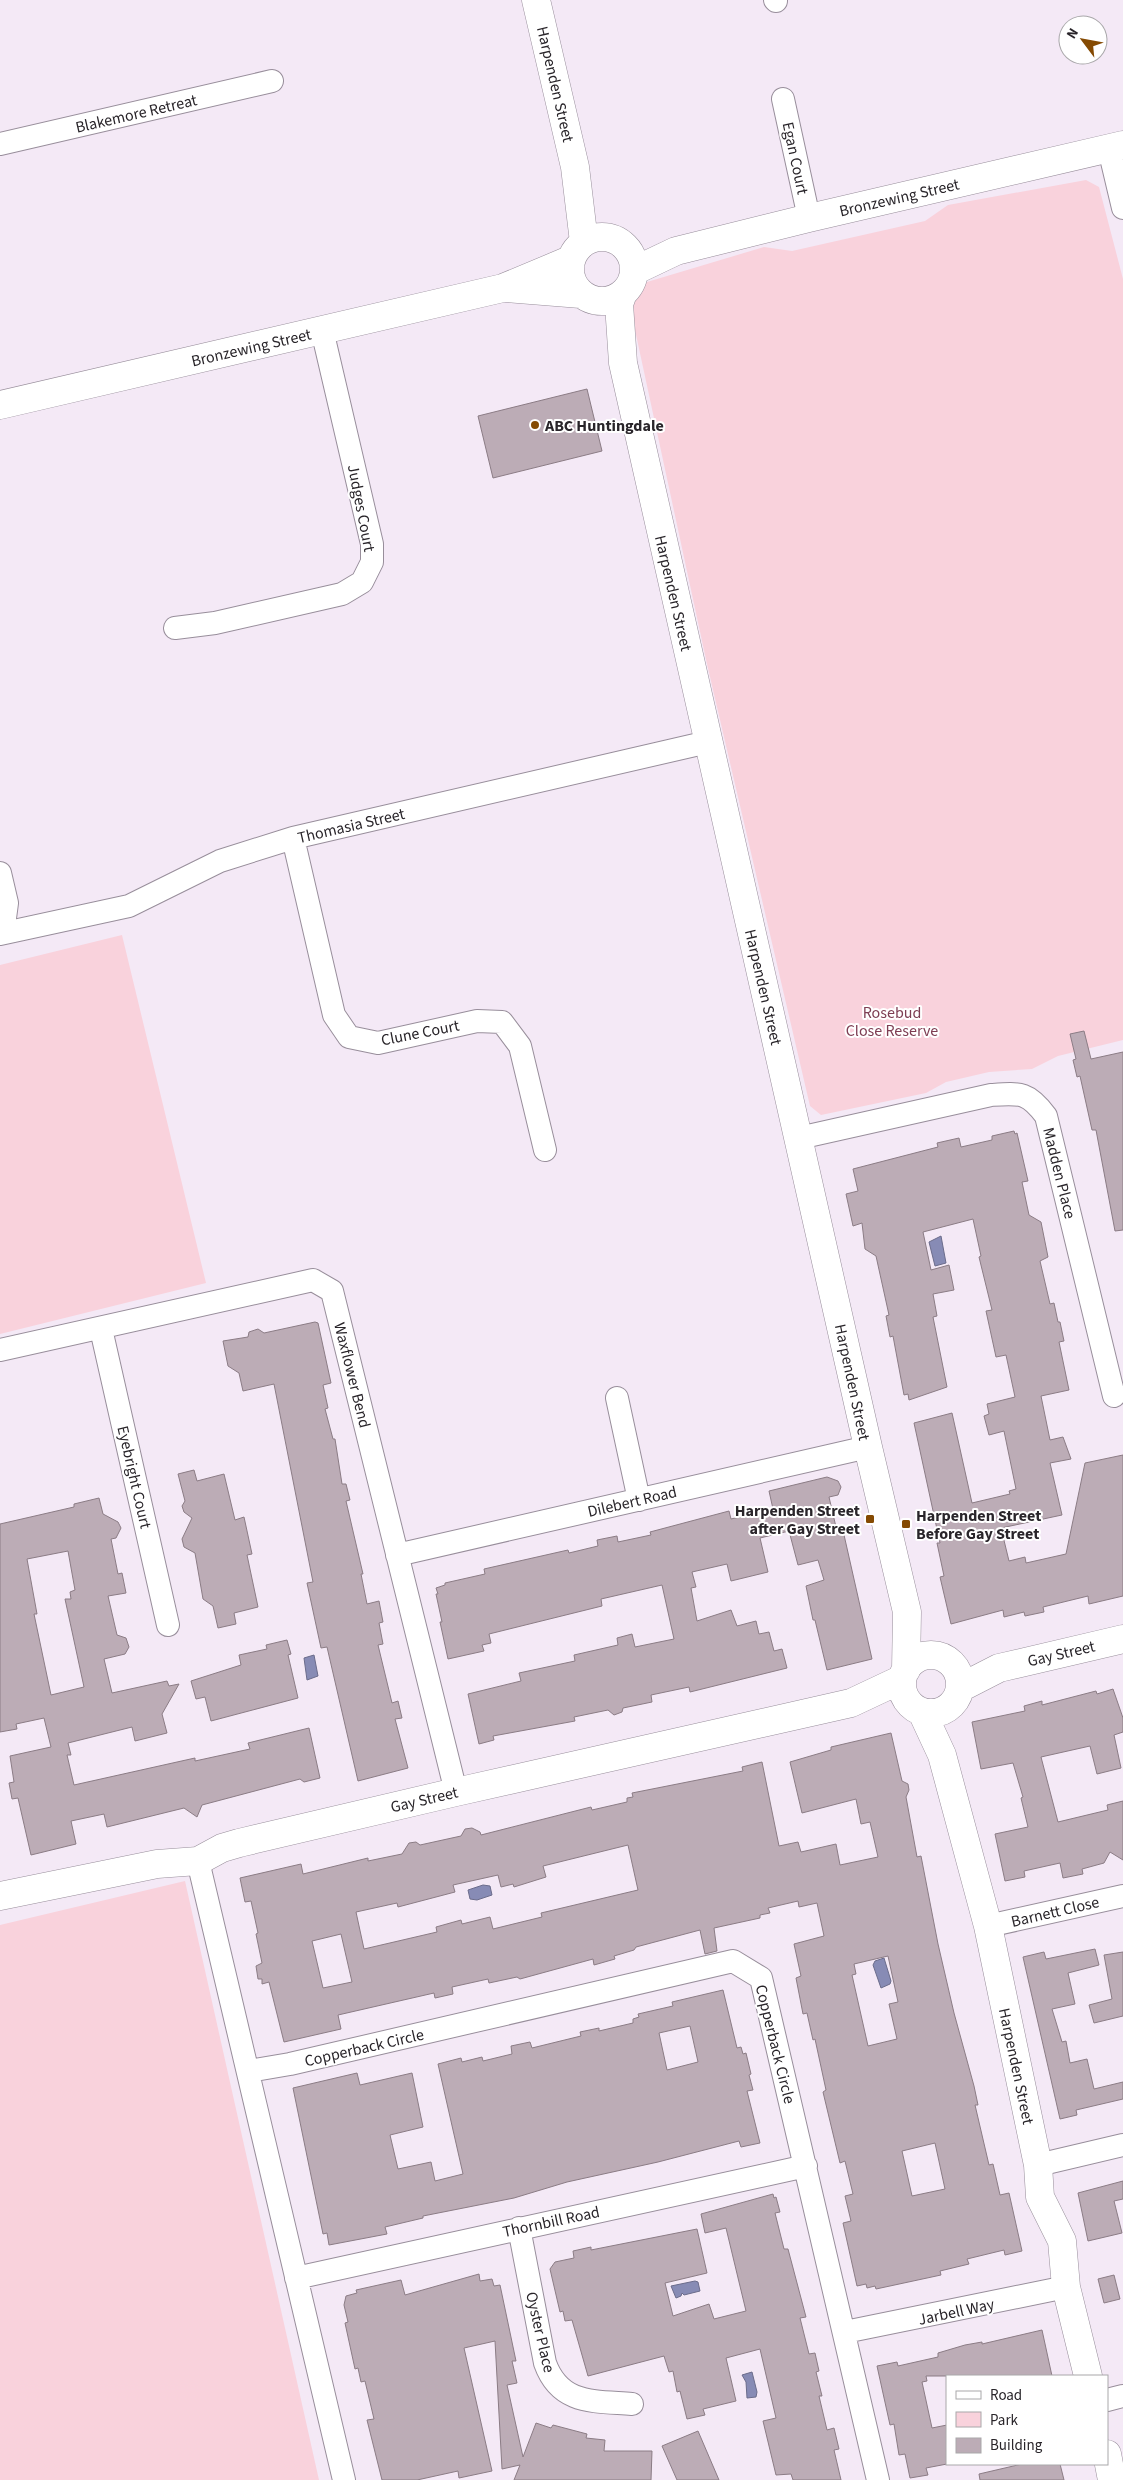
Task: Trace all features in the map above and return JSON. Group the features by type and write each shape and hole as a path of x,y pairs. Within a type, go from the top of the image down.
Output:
{"street":[{"name":"Harpenden Street","path":"536,0 575,167 607,258 619,304 623,363 907,1612 904,1696 927,1710 945,1729 942,1755 988,1926 1038,2165 1040,2197 1062,2242 1066,2288 1088,2375"},
{"name":"Blakemore Retreat","path":"0,144 272,81"},
{"name":"Egan Court","path":"783,99 809,218"},
{"name":"Bronzewing Street","path":"0,405 502,288 607,258 676,251 809,218 1116,147"},
{"path":"1116,147 1123,208"},
{"name":"Harpenden Street","path":"607,258 569,271 572,282 586,297 623,363"},
{"path":"586,297 602,301 614,299 607,258"},
{"name":"Bronzewing Street","path":"502,288 586,297"},
{"name":"Judges Court","path":"174,628 215,623 342,594 362,582 369,569 372,562 372,544 322,330"},
{"name":"Thomasia Street","path":"1,933 130,906 220,861 293,838 708,742"},
{"name":"Clune Court","path":"293,838 334,1015 349,1037 378,1043 477,1021 502,1022 520,1046 545,1150"},
{"path":"0,873 6,903 1,933"},
{"name":"Madden Place","path":"799,1138 991,1095 1013,1094 1033,1099 1046,1116 1114,1396"},
{"name":"Waxflower Bend","path":"0,1350 101,1329 313,1280 332,1291 456,1792"},
{"name":"Eyebright Court","path":"101,1329 168,1625"},
{"path":"617,1398 639,1500"},
{"name":"Dilebert Road","path":"397,1555 868,1447"},
{"name":"Harpenden Street","path":"907,1612 944,1658 958,1672 960,1688"},
{"name":"Gay Street","path":"960,1688 999,1668 1123,1639"},
{"path":"904,1674 920,1657 944,1658"},
{"name":"Gay Street","path":"944,1658 999,1668"},
{"name":"Gay Street","path":"0,1896 157,1864 198,1861 222,1848 239,1843 851,1703 904,1674"},
{"path":"927,1710 952,1704 960,1688"},
{"name":"Gay Street","path":"851,1703 927,1710"},
{"path":"198,1861 344,2480"},
{"name":"Barnett Close","path":"988,1926 1123,1896"},
{"name":"Copperback Circle","path":"249,2071 290,2064 733,1961 761,1978 878,2480"},
{"path":"1038,2165 1123,2145"},
{"name":"Thornbill Road","path":"296,2278 806,2166"},
{"name":"Oyster Place","path":"519,2228 545,2363 550,2378 568,2395 587,2400 632,2404"},
{"name":"Jarbell Way","path":"845,2332 1066,2288"},
{"path":"1108,2400 1123,2396"},
{"path":"1108,2459 1112,2480"}],"green space":[{"name":"Rosebud Close Reserve","path":"1086,180 1099,187 1123,279 1123,1040 1058,1056 1032,1069 989,1072 946,1082 926,1093 821,1115 810,1106 707,664 635,330 634,298 641,287 647,282 764,247 792,251 925,221 948,205"},
{"path":"122,935 206,1283 0,1334 0,965"},
{"path":"185,1881 319,2480 0,2480 0,1925"}],"water":[{"path":"941,1236 946,1263 935,1266 929,1242"},
{"path":"314,1655 318,1676 307,1680 304,1658"},
{"path":"483,1885 490,1886 492,1895 477,1900 470,1899 468,1890"},
{"path":"884,1958 891,1981 890,1984 881,1988 873,1965 875,1961"},
{"path":"698,2282 700,2291 684,2295 682,2293 681,2296 676,2298 671,2286"},
{"path":"752,2372 757,2392 756,2397 747,2398 746,2382 742,2375"}],"building":[{"path":"587,389 602,451 493,478 478,416"},
{"path":"1084,1031 1091,1059 1123,1052 1123,1230 1115,1231 1096,1130 1092,1130 1080,1076 1077,1077 1073,1060 1076,1059 1070,1034"},
{"path":"1014,1131 1015,1134 1017,1133 1028,1181 1022,1182 1029,1215 1041,1222 1048,1257 1040,1261 1050,1304 1054,1303 1058,1322 1060,1322 1064,1341 1059,1342 1069,1390 1041,1396 1050,1440 1063,1437 1071,1459 1050,1463 1062,1515 1001,1528 1009,1561 1025,1557 1026,1563 1066,1554 1085,1463 1123,1455 1123,1596 1089,1604 1088,1596 1043,1607 1044,1612 1025,1616 1024,1612 1004,1617 1003,1610 951,1624 940,1577 944,1576 937,1543 940,1543 914,1423 952,1413 972,1503 1010,1494 1009,1491 1016,1489 1004,1431 989,1435 984,1416 989,1414 987,1404 1015,1397 1006,1355 996,1357 986,1311 992,1310 979,1257 981,1256 973,1219 923,1232 931,1270 949,1265 954,1290 933,1294 937,1316 933,1317 947,1387 909,1400 908,1394 904,1395 893,1336 890,1337 886,1316 889,1315 876,1256 865,1249 862,1223 853,1226 846,1194 858,1191 853,1169 938,1147 937,1143 959,1138 961,1147 992,1140 992,1136"},
{"path":"315,1322 318,1323 331,1383 323,1385 328,1408 325,1409 333,1439 335,1439 342,1484 346,1484 350,1500 346,1501 363,1574 361,1574 367,1604 379,1601 383,1622 379,1623 383,1644 378,1645 392,1703 398,1701 402,1718 395,1719 408,1768 358,1781 327,1647 321,1648 307,1583 313,1582 274,1384 243,1391 239,1373 228,1366 223,1341 248,1337 249,1332 258,1329 264,1333"},
{"path":"194,1470 197,1481 224,1474 235,1520 244,1517 252,1554 247,1555 258,1607 234,1613 236,1624 218,1628 213,1606 203,1599 195,1553 184,1547 182,1539 192,1518 184,1512 182,1506 185,1501 178,1474"},
{"path":"827,1477 838,1481 841,1487 838,1495 829,1497 836,1527 842,1526 872,1659 827,1670 806,1586 824,1580 818,1560 798,1565 789,1531 760,1538 768,1572 731,1581 727,1564 692,1572 696,1587 691,1588 697,1621 731,1610 737,1626 756,1621 759,1634 769,1632 774,1651 782,1649 787,1668 690,1692 689,1687 651,1695 652,1702 623,1708 622,1712 614,1715 608,1710 574,1717 575,1721 493,1736 494,1740 479,1744 468,1694 521,1681 519,1673 575,1661 574,1655 618,1645 617,1638 632,1634 635,1647 674,1639 662,1585 601,1599 602,1606 489,1634 491,1643 482,1645 484,1651 448,1659 440,1622 442,1622 436,1588 445,1585 445,1583 485,1574 484,1569 568,1550 569,1553 598,1546 597,1540 617,1536 618,1542 651,1535 650,1532 729,1511 731,1519 773,1509 769,1491"},
{"path":"99,1498 103,1514 118,1522 121,1528 116,1538 111,1539 118,1574 122,1573 126,1593 108,1596 117,1635 126,1638 129,1647 125,1654 104,1659 112,1693 167,1681 169,1686 179,1684 162,1714 167,1733 135,1741 132,1727 68,1743 71,1755 67,1755 74,1785 195,1758 195,1761 250,1749 248,1743 309,1728 320,1778 304,1782 300,1779 202,1805 197,1817 184,1808 107,1827 104,1814 71,1821 76,1844 31,1855 18,1798 12,1799 9,1783 14,1782 10,1756 51,1747 44,1718 16,1724 17,1729 0,1732 0,1524 74,1507 74,1504","holes":["68,1551 75,1590 70,1592 71,1599 65,1599 84,1687 51,1695 34,1614 37,1614 27,1559"]},
{"path":"287,1640 291,1654 288,1655 298,1698 211,1721 205,1697 196,1699 191,1681 241,1665 239,1655 267,1649 266,1645"},
{"path":"1113,1689 1123,1718 1123,1732 1114,1735 1121,1768 1097,1774 1090,1746 1041,1757 1058,1822 1108,1810 1107,1805 1123,1801 1123,1860 1110,1852 1104,1863 1082,1869 1083,1874 1063,1878 1060,1863 1024,1871 1025,1877 1005,1881 995,1834 1028,1827 1021,1798 1023,1797 1013,1763 981,1769 972,1722 1025,1711 1024,1706 1042,1701 1042,1705 1096,1691 1097,1694"},
{"path":"891,1733 902,1781 908,1784 909,1790 906,1797 917,1857 921,1856 938,1944 974,2086 978,2105 975,2105 989,2165 993,2164 1000,2195 1009,2193 1022,2251 1005,2255 1004,2250 967,2259 969,2264 940,2271 941,2275 876,2289 875,2286 867,2288 866,2284 857,2286 843,2223 851,2221 845,2196 853,2194 845,2161 840,2163 823,2092 826,2090 815,2039 813,2040 807,2013 803,2014 796,1978 801,1976 794,1944 824,1936 817,1903 799,1907 798,1901 768,1908 770,1913 760,1915 760,1918 714,1928 717,1951 705,1954 700,1930 636,1947 634,1950 614,1956 615,1959 594,1965 593,1959 520,1979 517,1977 489,1983 488,1979 452,1987 453,1994 435,1998 434,1993 338,2015 341,2029 284,2042 269,1982 262,1984 262,1979 258,1979 256,1966 262,1963 256,1934 258,1933 251,1901 245,1902 240,1878 301,1864 303,1874 368,1858 368,1861 402,1854 409,1843 416,1842 420,1845 461,1836 465,1829 472,1828 480,1832 481,1835 591,1807 592,1810 627,1802 627,1798 633,1797 632,1793 743,1771 742,1767 762,1762 779,1846 798,1842 801,1852 836,1844 840,1865 878,1857 870,1822 861,1824 856,1799 802,1813 790,1762 831,1750 831,1747","holes":["628,1845 638,1890 541,1913 542,1917 493,1929 490,1917 462,1924 461,1920 436,1927 437,1932 364,1949 356,1912 397,1903 398,1907 455,1892 453,1885 498,1875 501,1887 513,1884 514,1887 546,1877 543,1866","341,1934 352,1982 323,1988 312,1941","888,1956 898,2002 889,2004 897,2039 868,2046 852,1975 856,1974 854,1964","935,2143 945,2189 912,2196 902,2151"]},
{"path":"1095,1949 1099,1965 1068,1973 1075,2004 1052,2009 1062,2042 1066,2041 1070,2063 1087,2059 1094,2089 1123,2082 1123,2099 1076,2110 1077,2115 1060,2119 1023,1957 1044,1952 1046,1959"},
{"path":"1123,1952 1123,2016 1094,2023 1089,2005 1112,1999 1104,1955"},
{"path":"723,1990 737,2048 741,2047 743,2054 746,2053 753,2090 747,2091 760,2143 741,2147 739,2141 658,2162 567,2182 514,2198 423,2216 423,2218 385,2227 387,2234 329,2245 327,2233 323,2234 293,2088 357,2073 360,2085 412,2073 423,2127 390,2135 398,2169 431,2162 435,2181 463,2174 438,2064 461,2058 462,2062 482,2057 483,2061 512,2054 511,2046 530,2042 532,2048 581,2036 580,2032 599,2028 599,2031 633,2023 633,2019 639,2017 638,2014 673,2006 672,2002","holes":["690,2026 698,2062 667,2070 659,2033"]},
{"path":"1123,2181 1123,2199 1114,2201 1122,2233 1088,2241 1078,2193"},
{"path":"773,2194 774,2198 776,2197 780,2212 775,2213 784,2249 788,2249 806,2317 800,2318 809,2354 815,2353 819,2371 816,2372 822,2396 819,2396 827,2430 834,2428 839,2449 834,2450 841,2480 793,2480 791,2474 776,2475 763,2421 776,2418 760,2349 726,2358 736,2401 703,2409 705,2415 687,2419 680,2391 677,2392 673,2371 669,2372 664,2356 588,2376 572,2320 565,2321 563,2311 560,2312 550,2269 555,2262 574,2258 573,2251 591,2247 591,2250 697,2229 707,2273 665,2283 673,2316 709,2304 714,2319 746,2311 726,2228 705,2233 701,2214"},
{"path":"479,2274 480,2281 492,2279 494,2286 500,2285 516,2361 512,2361 517,2383 507,2385 523,2457 536,2423 551,2428 553,2425 587,2434 586,2438 605,2440 604,2451 652,2451 651,2480 514,2480 520,2465 502,2469 495,2341 464,2348 492,2471 459,2478 458,2471 417,2480 382,2480 367,2420 374,2419 365,2381 361,2382 358,2368 355,2369 345,2323 348,2322 344,2305 346,2296 357,2293 356,2290 401,2280 405,2295"},
{"path":"1114,2275 1120,2299 1104,2303 1098,2279"},
{"path":"1042,2330 1052,2375 926,2376 927,2381 922,2382 932,2428 946,2425 946,2464 926,2468 928,2475 910,2478 905,2454 899,2455 894,2424 890,2425 877,2366 897,2362 898,2366 938,2357 938,2353 965,2345 982,2342 982,2344"},
{"path":"698,2431 719,2480 677,2480 662,2446"},
{"path":"1018,2465 1060,2465 1064,2480 980,2480 979,2474"}],"place":[{"name":"ABC Huntingdale","path":"535,425"},
{"name":"Harpenden Street after Gay Street","path":"870,1519"},
{"name":"Harpenden Street Before Gay Street","path":"906,1524"}]}
